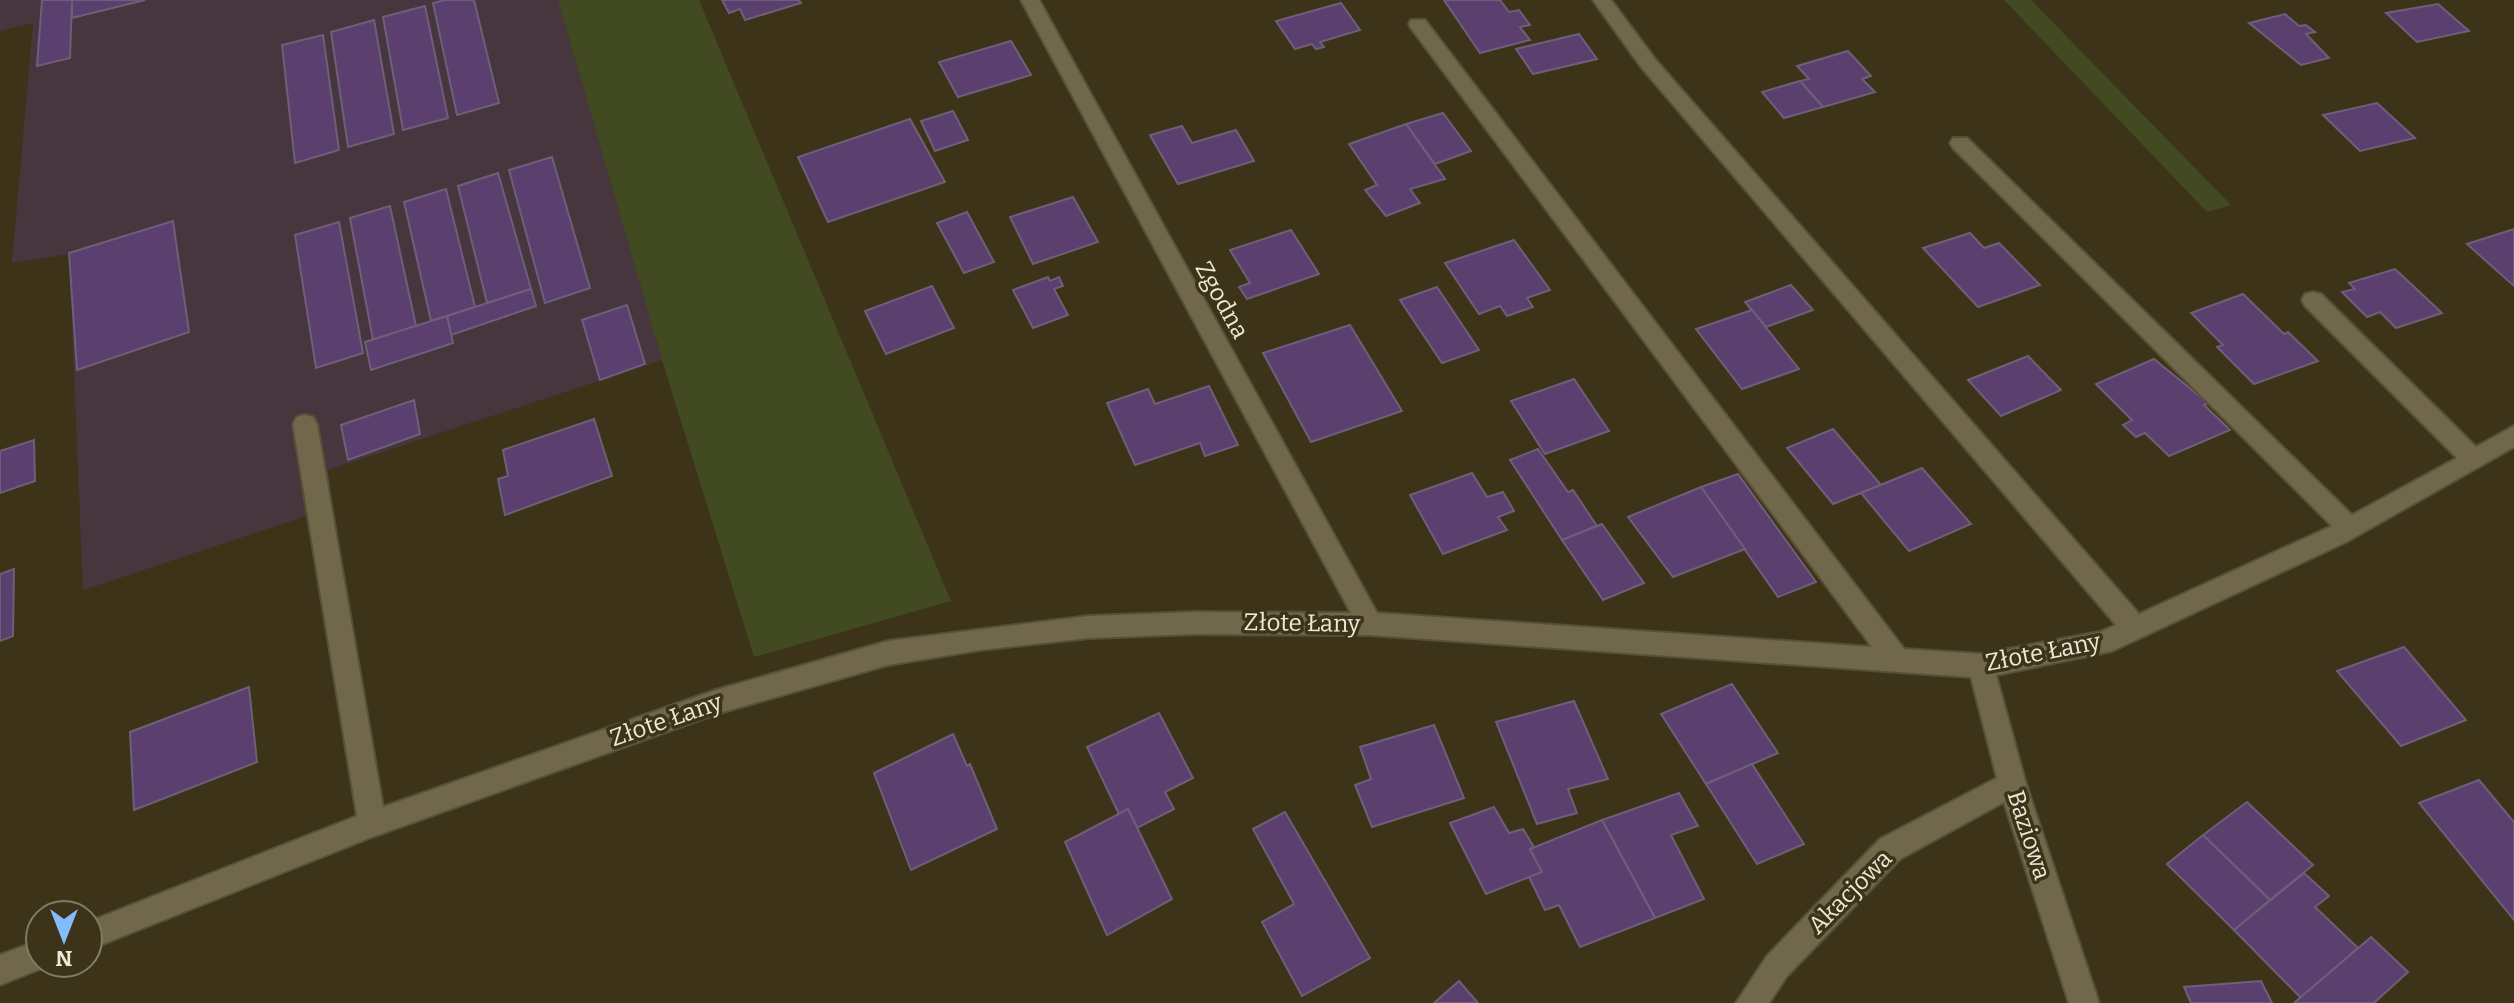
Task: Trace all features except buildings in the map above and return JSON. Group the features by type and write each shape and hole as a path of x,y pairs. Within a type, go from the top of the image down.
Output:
{"street":[{"name":"Zgodna","path":"1030,0 1370,624"},
{"path":"1602,0 1669,87 2134,627"},
{"path":"1418,24 1897,660"},
{"path":"1960,143 2350,528"},
{"path":"2313,300 2474,460"},
{"path":"305,424 372,824"},
{"name":"Złote Łany","path":"104,930 372,824 716,702 888,653 1089,627 1257,622 1370,624 1981,666 2103,643 2350,528 2514,435"},
{"name":"Baziowa","path":"1981,666 2012,784 2084,1003"},
{"name":"Akacjowa","path":"1751,1003 1777,966 1890,849 2012,784"},
{"path":"0,970 24,961"}],"shaded area":[{"path":"0,0 558,0 662,360 328,470 333,507 83,590 69,254 12,263 33,23 0,31"}],"green space":[{"path":"558,0 699,0 951,601 754,657 662,360"},
{"path":"2004,0 2031,0 2231,205 2207,212"}]}
